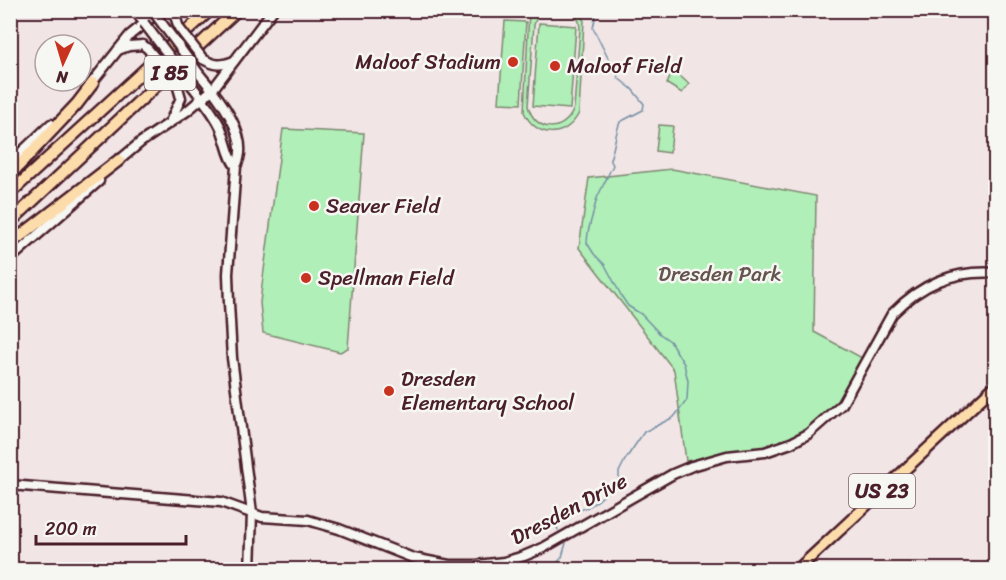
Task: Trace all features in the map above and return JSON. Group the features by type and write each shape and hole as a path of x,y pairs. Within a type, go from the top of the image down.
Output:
{"highway":[{"name":"I 85","path":"10,193 210,10"},
{"name":"I 85","path":"10,222 237,10"},
{"path":"10,175 85,93"},
{"path":"10,244 119,160"}],"main road":[{"name":"US 23","path":"797,570 996,385"}],"street":[{"path":"135,10 220,125 232,162 236,166"},
{"path":"10,259 109,172 119,160 213,89 273,10"},
{"path":"93,83 130,34 156,12 200,75 213,89 230,117 236,133 240,149 236,166 229,259 229,303 232,358 252,513 250,570"},
{"path":"176,13 179,28 203,59 215,66 234,61"},
{"path":"118,50 143,45 177,84 181,98 170,123"},
{"path":"10,164 83,93"},
{"name":"Dresden Drive","path":"10,485 221,502 262,517 308,520 433,563 477,566 524,556 543,548 673,474 727,456 765,452 803,437 843,404 892,314 903,301 929,285 956,276 996,273"}],"green space":[{"path":"529,11 542,11 537,16 534,25 528,106 537,121 550,127 564,122 574,108 580,28 579,21 571,11 579,11 584,21 579,113 567,128 559,131 543,131 529,121 524,112"},
{"name":"Maloof Stadium","path":"505,21 526,22 521,104 499,103"},
{"name":"Maloof Field","path":"539,23 576,26 570,109 533,106"},
{"path":"673,70 689,84 682,93 667,84"},
{"path":"659,125 673,126 670,153 656,151"},
{"path":"283,129 364,133 348,348 340,352 263,333 260,303"},
{"name":"Dresden Park","path":"672,169 816,196 814,332 864,359 845,392 831,410 816,424 782,442 686,461 674,370 579,248 589,178"}],"waterway":[{"path":"558,530 556,524 559,514 583,509 602,497 619,481 619,472 625,460 644,432 674,417 687,400 688,381 684,364 670,341 641,314 628,306 605,265 587,243 597,198 613,165 610,159 620,122 643,110 644,104 632,89 618,78 616,67 610,62 593,28 597,10"},
{"path":"552,570 562,557 566,543"}],"place":[{"name":"Maloof Stadium","path":"513,62"},
{"name":"Maloof Field","path":"555,66"},
{"name":"Seaver Field","path":"314,206"},
{"name":"Spellman Field","path":"306,278"},
{"name":"Dresden Elementary School","path":"389,391"}]}
